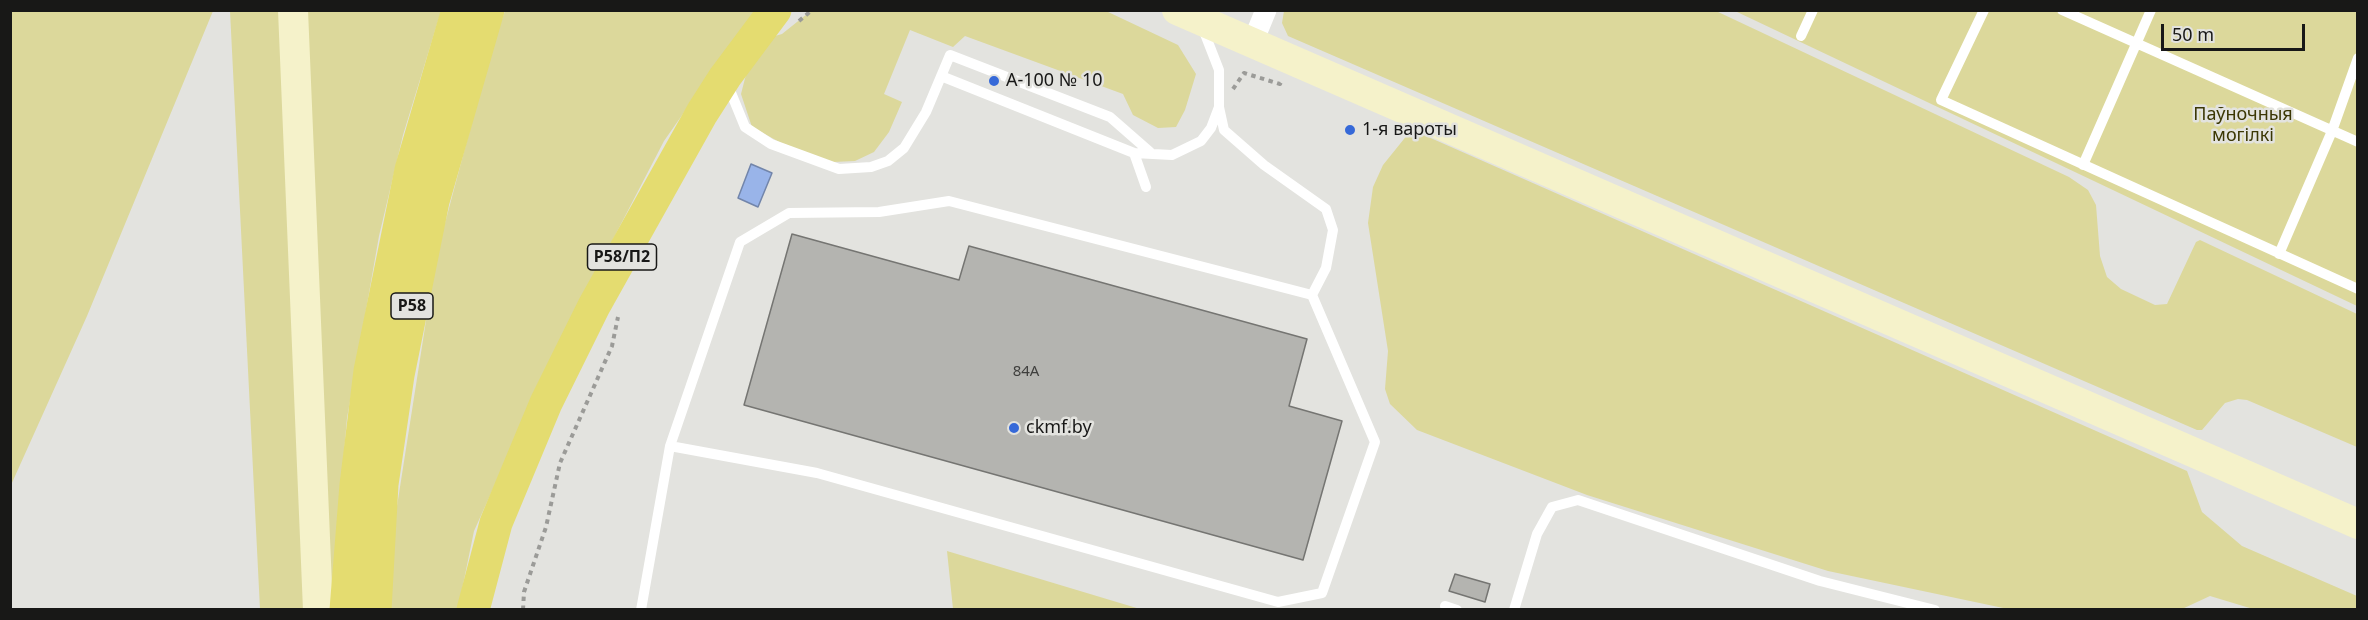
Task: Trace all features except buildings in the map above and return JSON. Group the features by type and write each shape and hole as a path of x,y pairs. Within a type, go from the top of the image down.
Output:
{"highway":[{"name":"Р58","path":"346,609 356,485 370,371 411,170 458,10"},
{"name":"Р58","path":"375,609 382,484 398,375 433,201 488,10"},
{"name":"Р58/П2","path":"473,609 496,523 546,403 594,306 725,77 783,19"}],"main road":[{"path":"293,10 318,609"},
{"path":"1192,14 1252,44 1373,94 2358,524"}],"street":[{"path":"1252,44 1266,10"}],"lane":[{"path":"1802,36 1813,10"},
{"path":"1984,10 1941,100 2358,289"},
{"path":"2062,10 2358,142"},
{"path":"2083,165 2151,10"},
{"path":"1192,14 1209,39 1219,70 1219,107 1224,130 1240,146 1326,209 1333,230 1326,268 1312,295"},
{"path":"725,77 745,127 771,144 839,169 871,167 888,161 904,148 926,112 950,55 1110,117 1150,152"},
{"path":"2279,254 2332,131 2358,58"},
{"path":"941,76 1134,153 1150,152 1172,155 1195,145 1211,128 1219,107"},
{"path":"1134,153 1146,187"},
{"path":"641,609 670,446 740,242 789,213 879,212 949,201 1312,295"},
{"path":"670,446 817,473 1278,602 1322,593 1375,442 1312,295"},
{"path":"1514,609 1537,534 1552,507 1578,500 1820,581 1935,609"},
{"path":"1445,606 1457,609"}],"path":[{"path":"783,19 812,10"},
{"path":"523,609 524,592 546,527 560,463 612,346 620,312"}],"green space":[{"path":"11,10 213,11 87,316 11,485"},
{"path":"812,10 1106,11 1178,45 1196,74 1185,110 1176,127 1158,128 1133,115 1123,94 965,36 953,47 910,30 884,94 902,102 889,132 874,152 855,161 833,162 792,149 752,127 741,94 751,55 768,38 782,34"},
{"path":"230,11 280,11 309,609 260,609"},
{"path":"305,11 441,11 403,135 379,236 347,418 331,602"},
{"path":"505,11 759,11 749,19 664,141 555,351 474,531 458,609 386,610 387,570 436,257 493,43"},
{"path":"1284,11 1716,11 2069,177 2088,190 2096,205 2100,256 2107,277 2121,289 2155,305 2167,304 2196,242 2200,240 2357,314 2357,447 2247,400 2238,399 2225,403 2202,430 2197,430 1288,36 1282,23"},
{"name":"Паўночныя могілкі","path":"1735,11 2357,11 2357,306 2096,182"},
{"path":"1417,132 2187,471 2202,512 2242,546 2357,596 2357,609 2253,609 2210,596 2182,609 2008,609 1828,571 1587,495 1417,430 1390,404 1385,389 1388,351 1368,223 1373,187 1383,165 1408,134"},
{"path":"947,551 1140,609 953,609"}],"water":[{"path":"751,164 772,173 758,207 738,198"}],"place":[{"name":"А-100 № 10","path":"994,81"},
{"name":"1-я вароты","path":"1350,130"},
{"name":"ckmf.by","path":"1014,428"}]}
